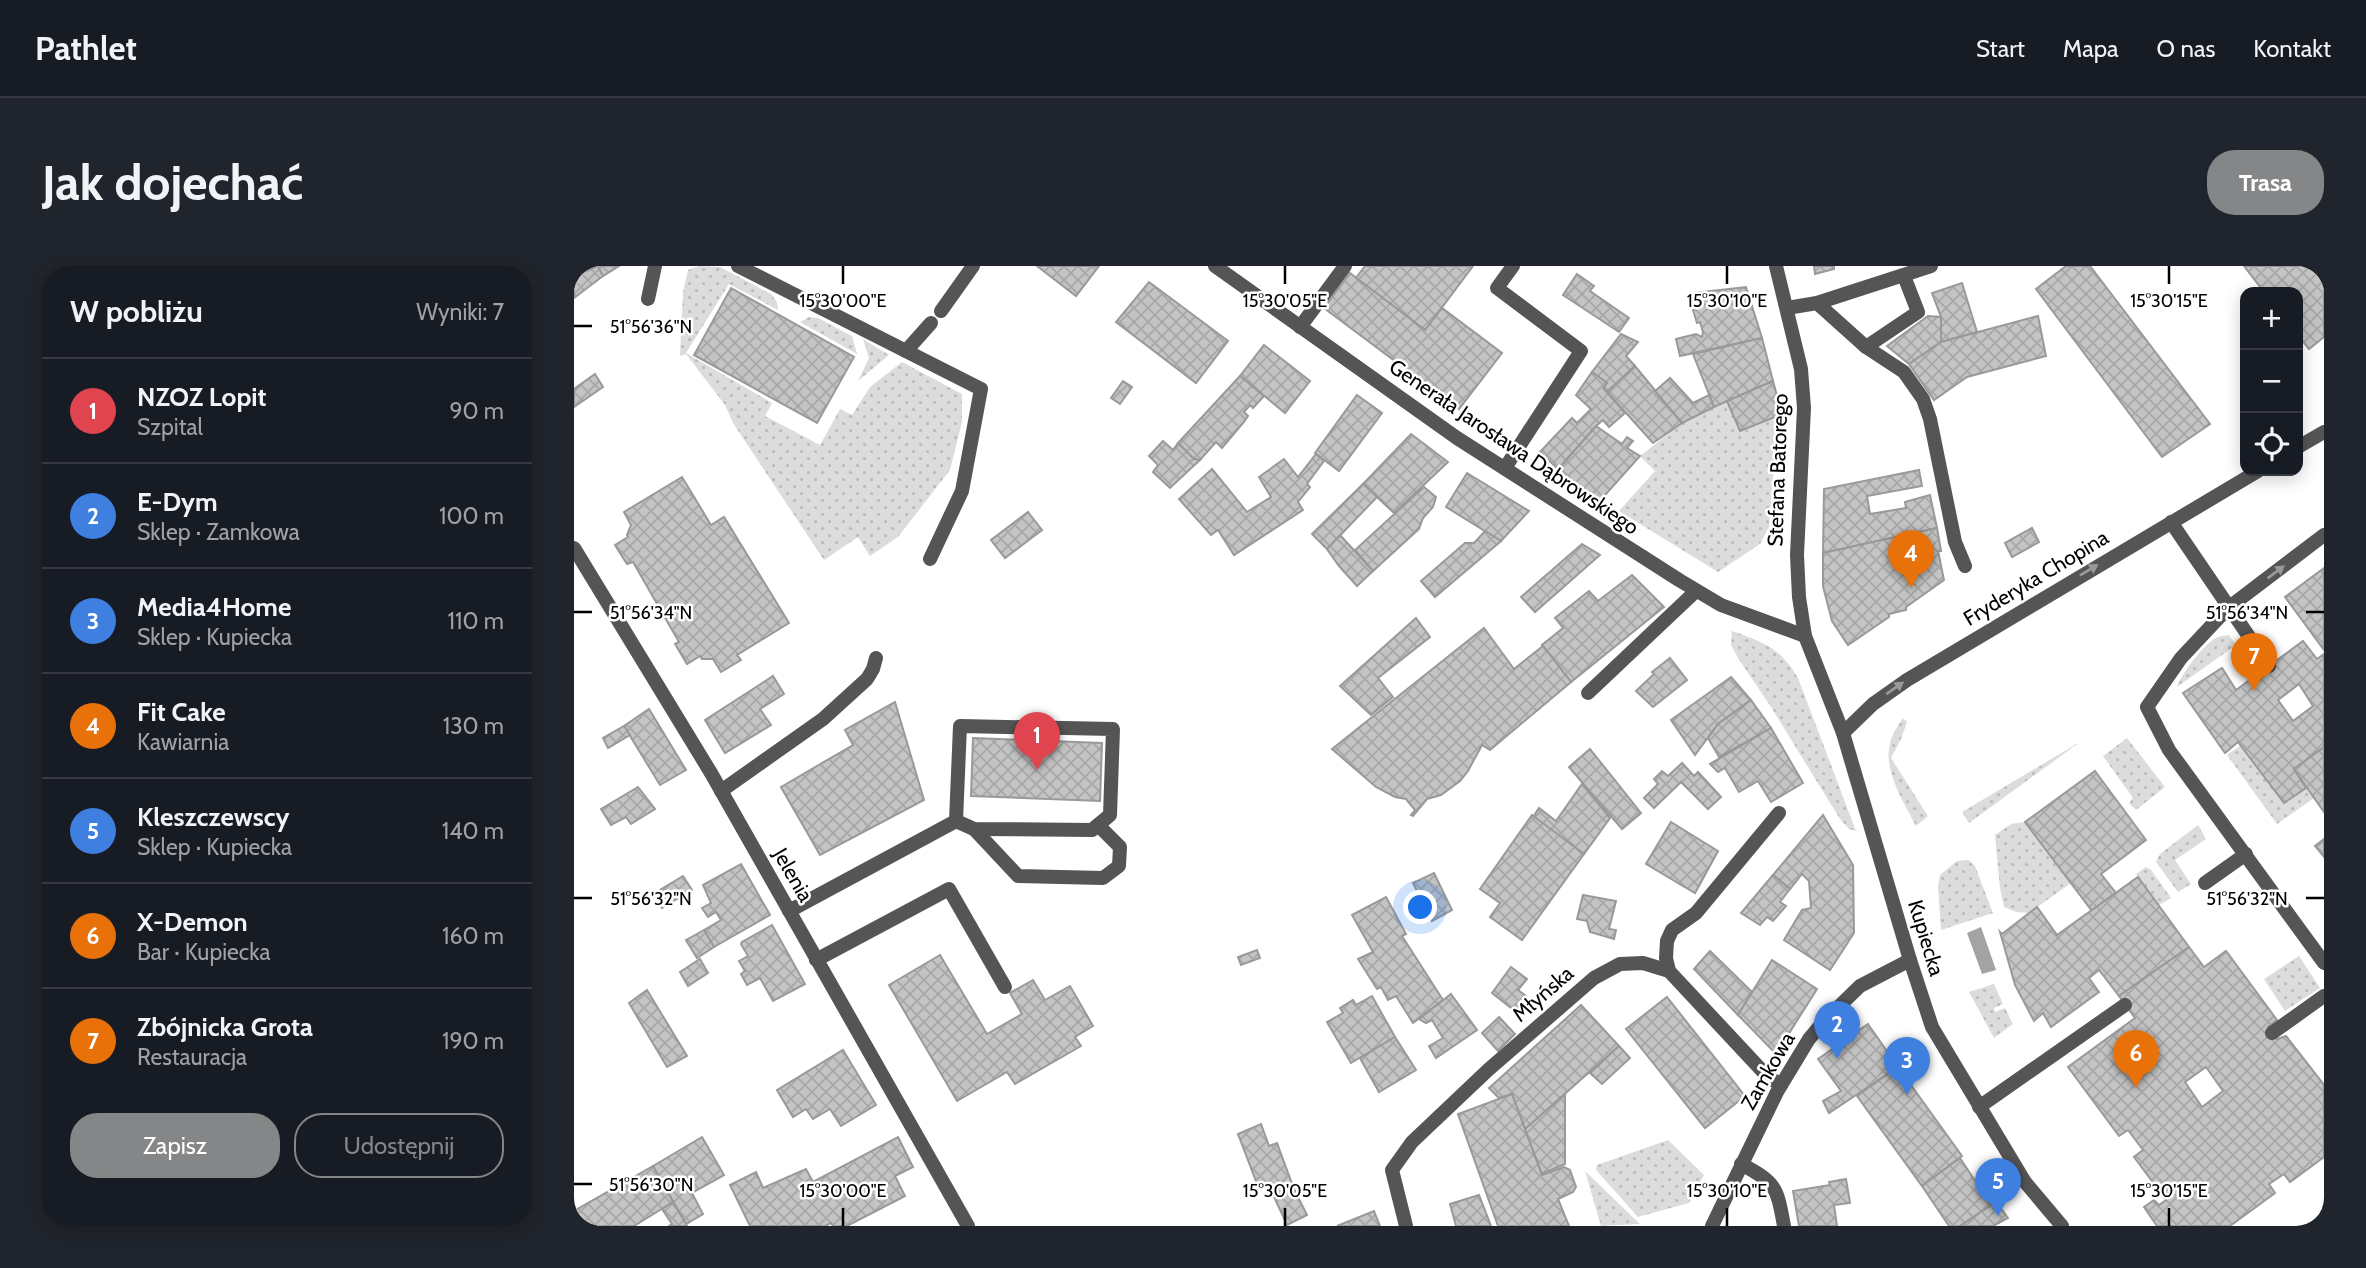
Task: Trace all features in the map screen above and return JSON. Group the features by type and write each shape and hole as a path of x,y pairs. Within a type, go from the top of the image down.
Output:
{"street":[{"path":"648,299 655,266"},
{"path":"738,266 981,389 962,491 930,559"},
{"path":"941,311 973,266"},
{"name":"Generała Jarosława Dąbrowskiego","path":"1215,266 1457,438 1696,591 1721,605 1805,636"},
{"path":"1300,327 1345,266"},
{"path":"1505,468 1581,351 1497,288 1513,266"},
{"name":"Stefana Batorego","path":"1776,266 1801,369 1804,408 1797,555 1799,597 1805,636"},
{"path":"1787,308 1817,303 1931,266"},
{"path":"1866,347 1918,312 1904,276"},
{"path":"1817,303 1866,347 1904,372 1923,399 1930,419 1955,542 1965,566"},
{"path":"906,351 931,323"},
{"path":"2303,444 2324,432"},
{"name":"Fryderyka Chopina","path":"1843,733 1873,704 1907,680 2249,476"},
{"path":"2171,522 2269,666"},
{"path":"2324,535 2228,608 2181,658 2147,706 2169,750 2324,963"},
{"name":"Jelenia","path":"574,548 721,792 968,1226"},
{"path":"1588,693 1696,591"},
{"name":"Kupiecka","path":"1805,636 1843,733 1932,1027 2025,1182 2062,1226"},
{"path":"721,792 823,719 867,679 876,658"},
{"path":"956,821 960,726 1113,729 1110,815 1092,830 974,829"},
{"path":"1779,813 1696,914 1672,930 1667,941 1666,958 1669,971 1767,1076 1781,1086"},
{"path":"789,911 956,821"},
{"path":"956,821 974,829 1018,876 1103,878 1119,866 1120,847 1098,825"},
{"path":"2205,883 2246,854"},
{"path":"816,960 949,889 1005,987"},
{"name":"Zamkowa","path":"1712,1226 1781,1086 1809,1039 1860,986 1910,960"},
{"name":"Młyńska","path":"1406,1226 1392,1170 1412,1142 1488,1070 1594,978 1620,964 1643,963 1669,971"},
{"path":"2272,1033 2324,996"},
{"path":"1979,1107 2125,1005"},
{"path":"1741,1164 1775,1187 1784,1226"}],"shaded area":[{"path":"699,266 720,267 771,294 777,302 778,310 729,284 686,353 772,403 765,416 820,445 840,409 852,415 870,387 902,362 962,394 962,422 950,470 898,537 870,556 858,537 824,560 733,423 725,405 686,354 680,356 683,292 688,270"},
{"path":"809,317 818,318 852,336 857,354 800,322"},
{"path":"863,339 889,355 858,381 869,358"},
{"path":"1727,401 1740,431 1778,415 1769,527 1760,544 1718,572 1619,511 1655,471 1640,456 1682,423"},
{"path":"1732,631 1770,647 1784,659 1798,678 1856,831 1849,829 1840,819 1738,658 1731,645"},
{"path":"2229,635 2236,645 2177,687 2188,667 2207,645 2218,637"},
{"path":"1903,718 1907,722 1891,758 1928,816 1916,826 1896,786 1889,764 1891,740"},
{"path":"2127,738 2165,787 2136,810 2129,803 2133,798 2103,756"},
{"path":"2080,742 1969,823 1962,812"},
{"path":"2241,745 2284,803 2306,788 2314,798 2277,824 2227,755"},
{"path":"2025,822 2071,883 2029,913 2004,907 1995,835 2011,824"},
{"path":"2198,825 2206,839 2175,860 2191,884 2178,892 2156,862 2160,854"},
{"path":"1969,860 1975,866 1993,913 1941,930 1938,886 1940,875 1957,861"},
{"path":"2146,867 2171,898 2159,905 2136,874"},
{"path":"1981,927 1996,970 1982,974 1967,933"},
{"path":"2299,956 2320,988 2285,1011 2264,979"},
{"path":"1994,984 2003,1004 1994,1008 1995,1012 2005,1008 2013,1024 1994,1038 1969,992"},
{"path":"1668,1140 1704,1175 1689,1203 1638,1217 1596,1170 1597,1165"},
{"path":"1585,1171 1640,1224 1601,1226"}],"building":[{"path":"574,266 579,266 584,272 598,266 603,276 574,298"},
{"path":"598,266 619,266 603,276"},
{"path":"1037,266 1099,266 1076,296"},
{"path":"1365,266 1473,266 1425,330 1356,278"},
{"path":"1814,266 1834,266 1834,269 1815,274"},
{"path":"2066,266 2090,266 2210,424 2162,457 2036,289"},
{"path":"2244,266 2318,266 2324,274 2324,337 2309,349 2303,341 2303,287 2260,287"},
{"path":"1350,273 1425,330 1442,308 1502,353 1459,409 1324,308"},
{"path":"1577,274 1594,286 1590,291 1629,318 1619,332 1563,295"},
{"path":"1149,282 1228,341 1196,383 1116,322"},
{"path":"1962,283 1977,332 1941,342 1941,317 1932,293"},
{"path":"1746,287 1762,338 1680,356 1676,339 1696,334 1702,337 1703,332 1693,310 1696,309 1692,293"},
{"path":"731,288 854,357 817,423 694,355"},
{"path":"1928,316 1941,317 1941,342 1909,364 1887,346"},
{"path":"2038,316 2046,356 1967,377 1934,400 1909,364 1941,342"},
{"path":"1621,334 1638,342 1626,356 1635,366 1607,392 1603,388 1607,383 1592,372"},
{"path":"1762,338 1773,381 1714,407 1693,354"},
{"path":"1264,345 1310,381 1285,413 1240,376"},
{"path":"1635,366 1682,423 1653,443 1607,392"},
{"path":"1592,372 1607,383 1603,388 1625,413 1609,427 1603,420 1558,469 1540,452 1572,418 1577,423 1591,409 1576,395"},
{"path":"595,374 603,387 574,407 574,389"},
{"path":"1240,376 1264,396 1253,408 1250,405 1244,412 1248,416 1222,448 1216,442 1200,460 1194,459 1178,443"},
{"path":"1670,378 1693,403 1709,395 1714,407 1682,423 1655,391"},
{"path":"1123,381 1132,387 1120,404 1111,398"},
{"path":"1773,381 1782,414 1740,431 1727,401"},
{"path":"1357,395 1382,413 1339,471 1315,453"},
{"path":"1596,426 1622,444 1627,437 1633,441 1627,448 1640,456 1598,503 1555,473"},
{"path":"1411,434 1448,462 1394,513 1363,484"},
{"path":"1163,441 1173,450 1178,443 1194,459 1200,460 1170,488 1153,472 1158,465 1149,456"},
{"path":"1316,454 1324,461 1307,484 1310,487 1298,502 1303,510 1234,555 1218,530 1211,535 1179,499 1212,469 1247,512 1271,497 1259,477 1284,459 1298,477"},
{"path":"1919,470 1922,486 1867,496 1870,514 1906,508 1905,502 1930,495 1937,528 1823,553 1824,489"},
{"path":"1467,473 1529,511 1501,541 1446,507"},
{"path":"682,477 711,525 724,517 789,623 737,655 741,660 721,672 713,659 702,659 700,656 687,664 675,644 679,642 633,562 627,564 615,545 628,537 631,525 624,512"},
{"path":"1363,484 1377,497 1327,549 1312,534"},
{"path":"1424,487 1436,497 1433,507 1423,518 1419,529 1373,571 1355,550"},
{"path":"1028,512 1042,530 1005,558 991,540"},
{"path":"1937,528 1944,580 1906,607 1906,610 1889,614 1889,617 1848,645 1832,621 1823,586 1823,553"},
{"path":"2032,528 2039,542 2012,557 2005,543"},
{"path":"1485,531 1501,541 1435,597 1421,581 1465,543 1474,543"},
{"path":"1340,535 1373,571 1357,586 1327,549"},
{"path":"1582,544 1600,555 1535,612 1521,597"},
{"path":"2324,568 2324,650 2285,597"},
{"path":"1632,575 1664,607 1571,682 1542,645 1563,628 1555,618 1589,591 1598,601"},
{"path":"1416,618 1430,637 1378,678 1393,697 1371,715 1340,686"},
{"path":"1484,628 1514,669 1543,646 1571,682 1490,750 1482,745 1460,781 1441,795 1427,799 1413,816 1411,815 1415,810 1406,799 1395,797 1376,787 1332,749"},
{"path":"2303,641 2317,659 2324,654 2324,747 2294,769 2306,788 2284,803 2238,742 2225,753 2183,693 2222,668 2236,690","holes":["2299,684 2313,706 2293,721 2278,700"]},
{"path":"1670,658 1687,680 1653,707 1636,691 1654,674 1652,672"},
{"path":"773,676 784,694 760,709 771,725 725,753 705,720"},
{"path":"1731,677 1751,700 1718,724 1695,755 1671,720"},
{"path":"1751,700 1771,728 1719,757 1708,738 1718,724"},
{"path":"895,702 924,800 820,855 781,787 853,745 845,730"},
{"path":"649,709 686,770 660,785 624,726"},
{"path":"624,726 630,735 608,748 603,738"},
{"path":"1771,728 1803,783 1771,802 1758,781 1739,792 1725,768 1718,772 1710,764"},
{"path":"973,738 1102,743 1100,801 971,796"},
{"path":"2324,747 2324,812 2294,769"},
{"path":"1590,749 1641,813 1622,829 1569,767"},
{"path":"1682,763 1694,776 1698,772 1721,797 1708,809 1681,782 1654,808 1644,798 1658,784 1654,779 1662,771 1668,776"},
{"path":"2095,771 2146,840 2101,874 2116,893 2092,911 2025,822"},
{"path":"1582,784 1610,818 1584,854 1533,817 1539,808 1556,821"},
{"path":"638,787 655,809 631,824 626,817 611,825 601,809"},
{"path":"1532,815 1584,854 1522,940 1490,917 1500,903 1480,889"},
{"path":"1823,815 1853,865 1854,933 1830,970 1784,940 1802,910 1811,908 1809,881 1802,874 1790,889 1773,875"},
{"path":"1671,822 1718,851 1695,893 1646,864"},
{"path":"2324,839 2324,857 2315,846"},
{"path":"741,864 770,915 714,947 704,930 721,920 716,912 708,917 702,908 711,903 703,885"},
{"path":"1434,873 1452,910 1432,921 1413,883"},
{"path":"1773,875 1790,889 1780,902 1786,906 1773,921 1767,917 1760,925 1741,913"},
{"path":"683,876 692,890 662,908 653,894"},
{"path":"2138,877 2189,947 2119,996 2099,970 2089,978 2099,992 2051,1027 2043,1013 2034,1021 2015,985 2000,932 2002,934 2037,907 2057,935"},
{"path":"1583,895 1616,901 1609,929 1616,930 1614,939 1590,932 1587,921 1577,919"},
{"path":"1386,897 1406,934 1402,936 1443,1000 1413,1023 1396,996 1388,1000 1381,987 1377,989 1358,959 1373,952 1352,915"},
{"path":"772,925 805,984 773,1001 760,978 747,985 741,974 745,971 739,961 748,956 742,942"},
{"path":"704,930 714,947 697,958 686,940"},
{"path":"2189,947 2204,967 2226,951 2277,1020 2268,1027 2277,1039 2286,1036 2324,1085 2324,1157 2290,1182 2284,1174 2269,1184 2275,1193 2230,1226 2157,1226 2144,1207 2154,1200 2159,1205 2166,1200 2134,1157 2143,1150 2128,1130 2119,1136 2068,1067 2135,1018 2119,996","holes":["2206,1067 2223,1091 2202,1107 2185,1082"]},
{"path":"1257,950 1260,958 1241,965 1238,957"},
{"path":"1710,951 1752,992 1738,1015 1694,969"},
{"path":"940,955 987,1034 1022,1014 1010,993 1033,980 1045,1000 1070,986 1093,1026 1075,1037 1081,1046 1015,1084 1007,1072 957,1101 889,985"},
{"path":"700,959 708,973 688,986 680,972"},
{"path":"1772,960 1817,989 1776,1054 1738,1015"},
{"path":"1511,967 1527,979 1518,990 1526,996 1515,1011 1492,993"},
{"path":"647,990 687,1056 667,1067 629,1003"},
{"path":"1451,994 1477,1030 1436,1058 1429,1046 1443,1038 1432,1020 1426,1023 1419,1019"},
{"path":"1372,996 1395,1037 1351,1063 1327,1022 1343,1013 1340,1008 1353,1000 1356,1005"},
{"path":"1667,997 1745,1096 1705,1128 1626,1029"},
{"path":"1581,1005 1619,1046 1525,1129 1512,1094 1499,1098 1489,1088"},
{"path":"1499,1017 1515,1034 1498,1051 1482,1033"},
{"path":"1868,1024 1898,1067 1829,1113 1823,1101 1841,1091 1818,1059"},
{"path":"1395,1037 1416,1070 1379,1092 1360,1058"},
{"path":"1619,1046 1630,1058 1602,1084 1590,1073"},
{"path":"843,1050 876,1105 841,1126 830,1109 813,1119 806,1109 793,1117 777,1090"},
{"path":"1898,1067 1962,1156 1922,1186 1857,1096"},
{"path":"1512,1094 1542,1175 1564,1167 1570,1170 1576,1187 1573,1192 1558,1199 1569,1226 1498,1226 1458,1114"},
{"path":"1565,1094 1565,1164 1542,1174 1525,1129"},
{"path":"1261,1124 1269,1146 1277,1143 1307,1215 1287,1225 1269,1186 1259,1189 1238,1134"},
{"path":"702,1137 724,1175 692,1193 703,1214 686,1224 653,1166"},
{"path":"898,1137 913,1167 895,1176 905,1196 847,1226 833,1226 831,1223 825,1226 750,1226 730,1185 756,1172 763,1188 806,1169 813,1182"},
{"path":"1960,1158 1991,1205 1960,1226 1949,1226 1922,1186"},
{"path":"653,1166 673,1202 634,1226 574,1226 574,1211"},
{"path":"1846,1179 1850,1203 1834,1205 1837,1226 1799,1226 1793,1191 1830,1185 1829,1182"},
{"path":"1479,1195 1491,1226 1456,1226 1450,1204"},
{"path":"673,1202 687,1226 669,1226 672,1224 662,1209"},
{"path":"1996,1202 2008,1218 1993,1226 1960,1226"},
{"path":"1374,1211 1380,1226 1337,1226"}],"place":[{"name":"Fit Cake","path":"1911,588"},
{"name":"Zbójnicka Grota","path":"2254,691"},
{"name":"NZOZ Lopit","path":"1037,770"},
{"name":"E-Dym","path":"1837,1059"},
{"name":"X-Demon","path":"2136,1088"},
{"name":"Media4Home","path":"1907,1095"},
{"name":"Kleszczewscy","path":"1998,1216"}]}
